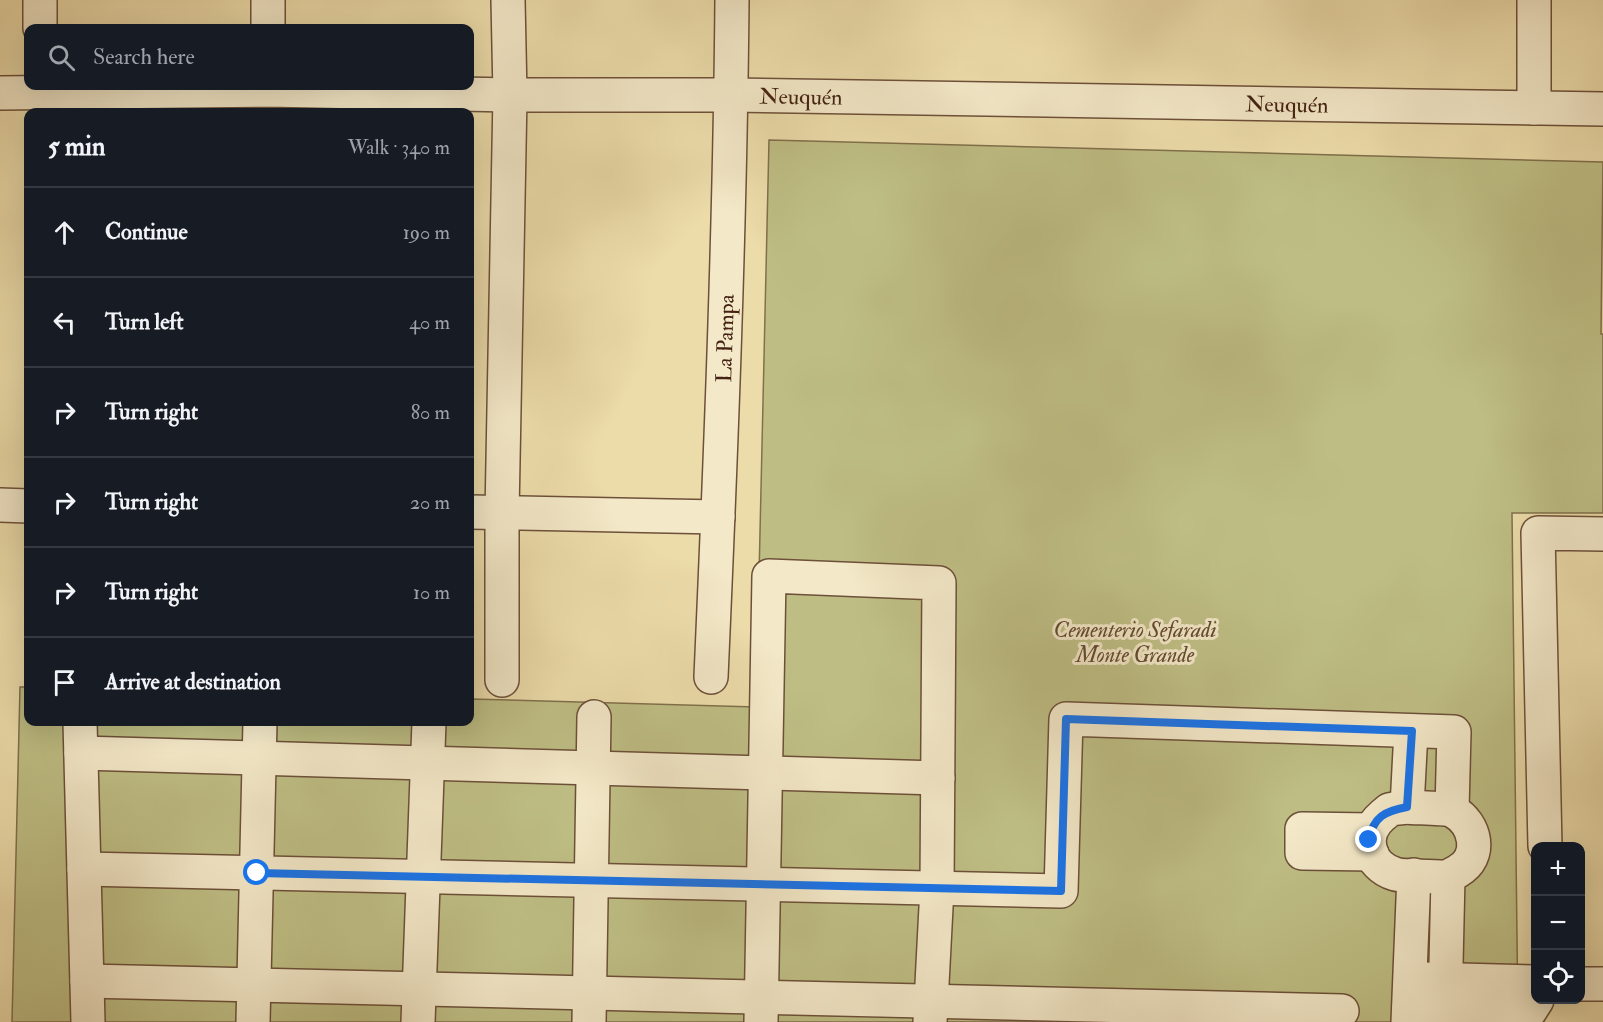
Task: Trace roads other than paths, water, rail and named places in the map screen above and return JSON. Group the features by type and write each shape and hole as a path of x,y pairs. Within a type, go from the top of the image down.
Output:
{"street":[{"path":"40,0 40,24"},
{"path":"268,0 268,24"},
{"path":"502,680 502,513 510,94 508,0"},
{"name":"La Pampa","path":"711,677 718,518 732,0"},
{"path":"1534,0 1534,108"},
{"name":"Neuquén","path":"0,93 40,96 731,95 1603,109"},
{"path":"0,505 24,506"},
{"path":"474,512 718,518"},
{"path":"1545,842 1538,533 1603,534"},
{"path":"761,1010 769,576 939,583 937,888 931,1011"},
{"path":"589,1007 594,717"},
{"path":"84,869 1061,891 1066,719 1454,732 1452,810"},
{"path":"253,1022 260,726"},
{"path":"418,1022 429,726"},
{"path":"1407,807 1412,731"},
{"path":"88,1022 81,737 260,758 938,778"},
{"path":"1407,807 1452,810 1465,822 1471,830 1474,841 1473,855 1464,868 1448,877 1395,875 1374,859 1371,842 1376,821 1389,810 1407,807"},
{"path":"1414,875 1409,1002 1446,994 1531,983"},
{"path":"1446,994 1448,877"},
{"path":"87,981 419,989 589,1007 931,1011 1342,1011"},
{"path":"1585,984 1603,984"},
{"path":"1446,994 1530,1011 1534,1004"}],"park label":[{"name":"Cementerio Sefaradi Monte Grande","path":"1135,642"}]}
